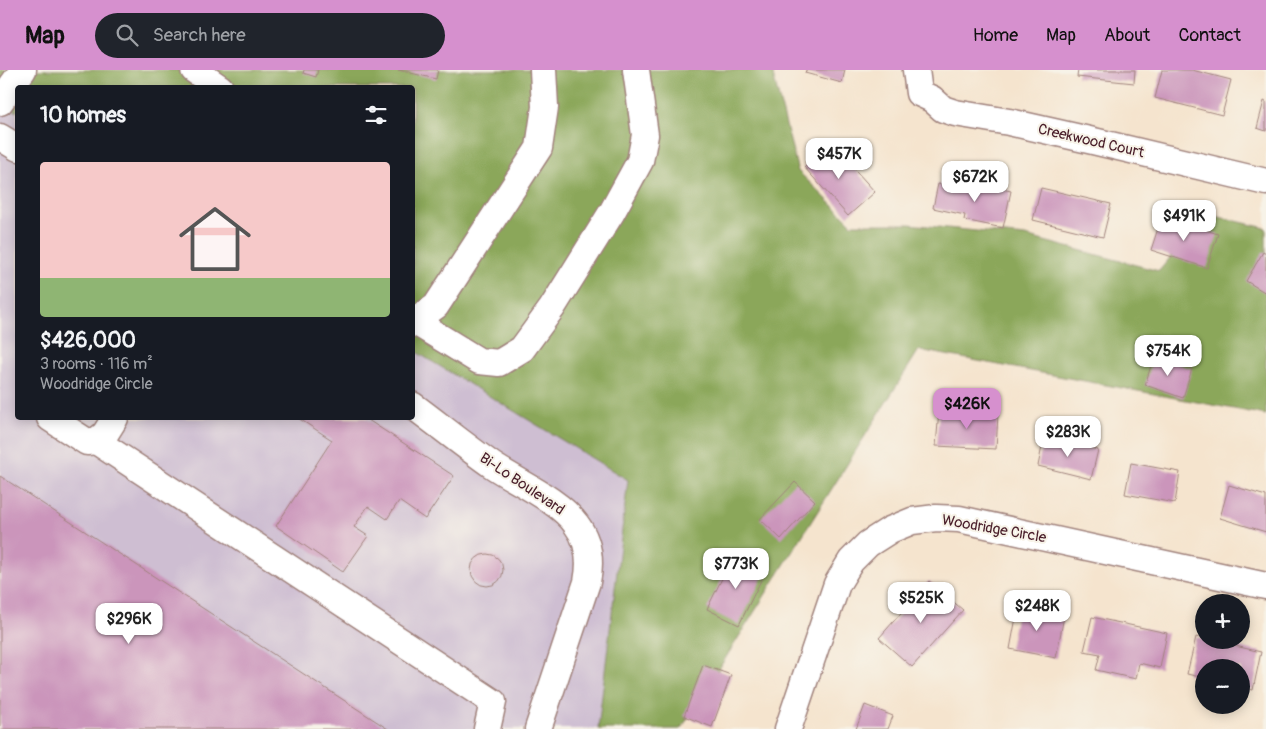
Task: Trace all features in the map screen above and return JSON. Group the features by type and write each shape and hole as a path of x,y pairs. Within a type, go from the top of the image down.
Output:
{"street":[{"path":"0,102 23,70"},
{"path":"415,320 436,306 538,148 545,107 543,70"},
{"path":"415,322 479,361 499,364 522,349 552,308 612,212 640,161 645,135 636,70"},
{"path":"194,77 213,85"},
{"name":"Creekwood Court","path":"917,82 943,109 954,113 1009,122 1266,182"},
{"path":"0,137 15,146"},
{"name":"Bi-Lo Boulevard","path":"415,408 492,465 558,507 577,525 584,538 588,549 589,571 587,582 538,729"},
{"path":"53,420 87,442 96,441 105,434 114,420"},
{"path":"96,441 492,702 486,729"},
{"name":"Woodridge Circle","path":"788,729 836,584 851,561 868,544 890,530 912,521 936,518 959,519 1266,586"}],"shaded area":[{"path":"0,102 15,111 15,420 415,420 415,351 628,480 598,729 0,729"}],"green space":[{"path":"0,70 775,70 773,75 798,171 852,224 909,224 1025,236 1159,271 1206,214 1266,228 1266,415 919,350 681,729 598,729 628,480 415,351 415,85 15,85 15,111 0,102"}],"building":[{"path":"304,70 318,70 316,77 303,73"},
{"path":"398,70 438,70 436,79"},
{"path":"806,70 845,70 842,83 805,73"},
{"path":"1078,70 1135,70 1134,83 1077,77"},
{"path":"1162,70 1192,70 1231,80 1222,115 1155,98"},
{"path":"1264,101 1266,102 1266,131 1257,128"},
{"path":"831,143 875,192 848,216 804,167"},
{"path":"971,182 1011,191 1003,228 964,220 965,215 933,208 938,184 970,190"},
{"path":"1041,188 1111,204 1103,237 1033,220"},
{"path":"1162,216 1218,234 1207,268 1151,250"},
{"path":"1263,252 1266,254 1266,293 1246,281"},
{"path":"1154,356 1192,369 1183,398 1145,385"},
{"path":"939,411 998,414 996,449 936,446"},
{"path":"301,420 368,420 454,476 425,519 399,501 387,519 368,506 354,527 368,536 343,572 276,526 332,440"},
{"path":"1044,437 1098,450 1091,479 1038,466"},
{"path":"1131,463 1180,472 1175,503 1125,494"},
{"path":"0,476 388,729 0,729"},
{"path":"795,482 815,501 781,539 760,519"},
{"path":"1229,485 1266,496 1266,532 1220,518"},
{"path":"487,554 493,555 498,559 502,564 502,576 498,581 493,585 487,586 481,585 476,581 472,576 471,570 472,564 476,559 481,555"},
{"path":"734,554 766,570 739,625 707,609"},
{"path":"929,581 963,610 912,667 879,638"},
{"path":"1018,607 1064,616 1056,658 1010,649"},
{"path":"1092,617 1167,633 1160,668 1139,663 1136,679 1096,670 1100,654 1084,651"},
{"path":"1195,641 1195,649 1248,649 1261,652 1253,690 1250,689 1250,659 1195,659 1195,676 1187,674"},
{"path":"703,665 731,675 712,727 684,716"},
{"path":"865,705 893,716 888,729 856,729"}]}
